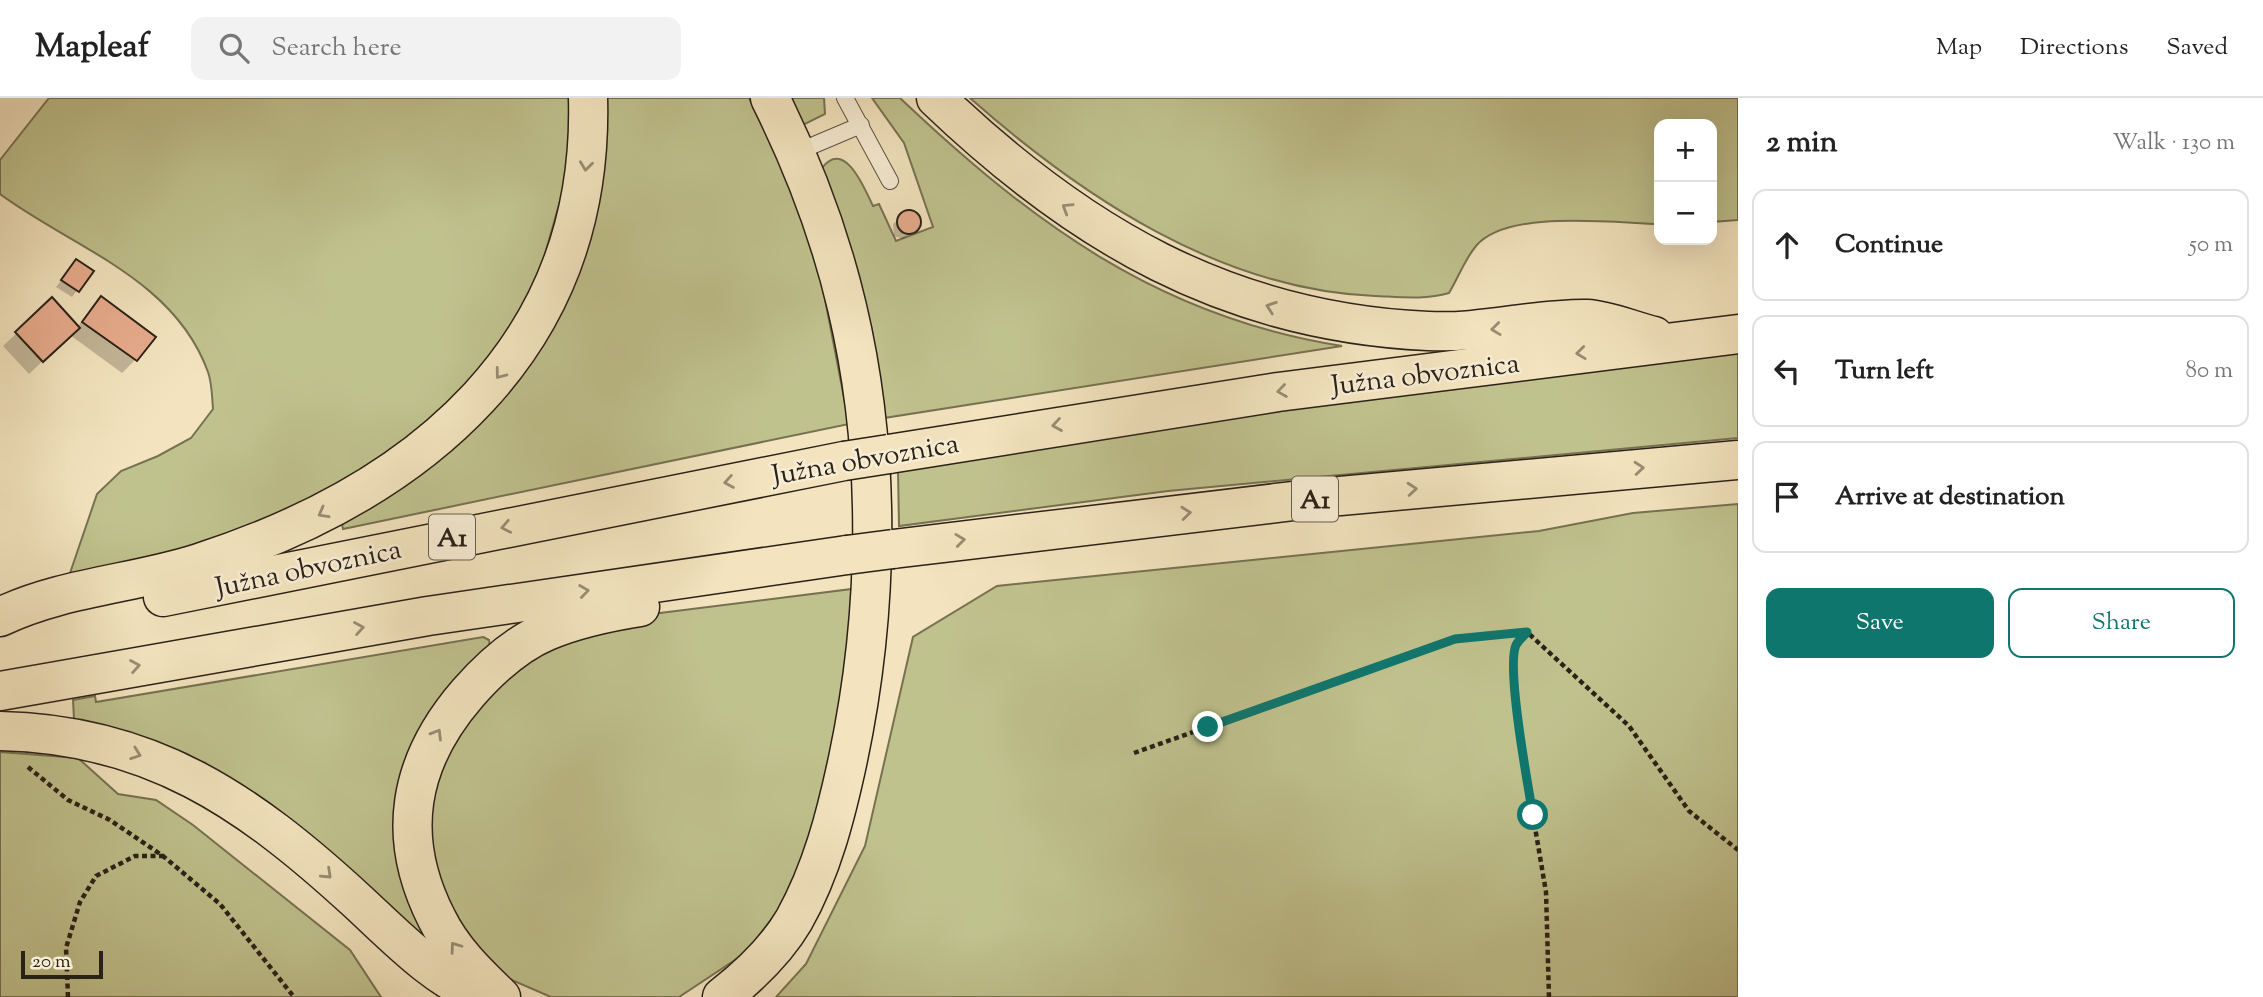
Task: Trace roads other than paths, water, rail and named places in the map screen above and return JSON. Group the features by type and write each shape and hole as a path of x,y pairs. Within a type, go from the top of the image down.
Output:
{"highway":[{"path":"0,617 27,604 59,608 276,537 333,508 406,463 470,408 522,342 546,300 564,258 584,182 588,98"},
{"path":"722,997 769,953 793,921 814,878 840,796 864,670 871,592 871,527 859,371 835,260 795,153 770,98"},
{"path":"936,98 990,149 1047,194 1136,251 1210,286 1284,312 1372,328 1431,332 1477,331 1588,319 1673,341"},
{"name":"Južna obvoznica","path":"0,632 59,608 515,525 844,461 1278,392 1738,334"},
{"name":"A1","path":"0,691 560,595 847,555 1318,498 1738,460"},
{"path":"501,997 454,947 437,919 425,887 412,830 413,804 426,752 455,708 492,667 520,646 547,631 605,612 761,589 822,570 847,555"},
{"path":"9,744 71,736 120,748 157,762 227,796 296,846 393,934 463,990 483,997"}],"lane":[{"path":"845,98 890,181"},
{"path":"795,153 861,125"}]}
